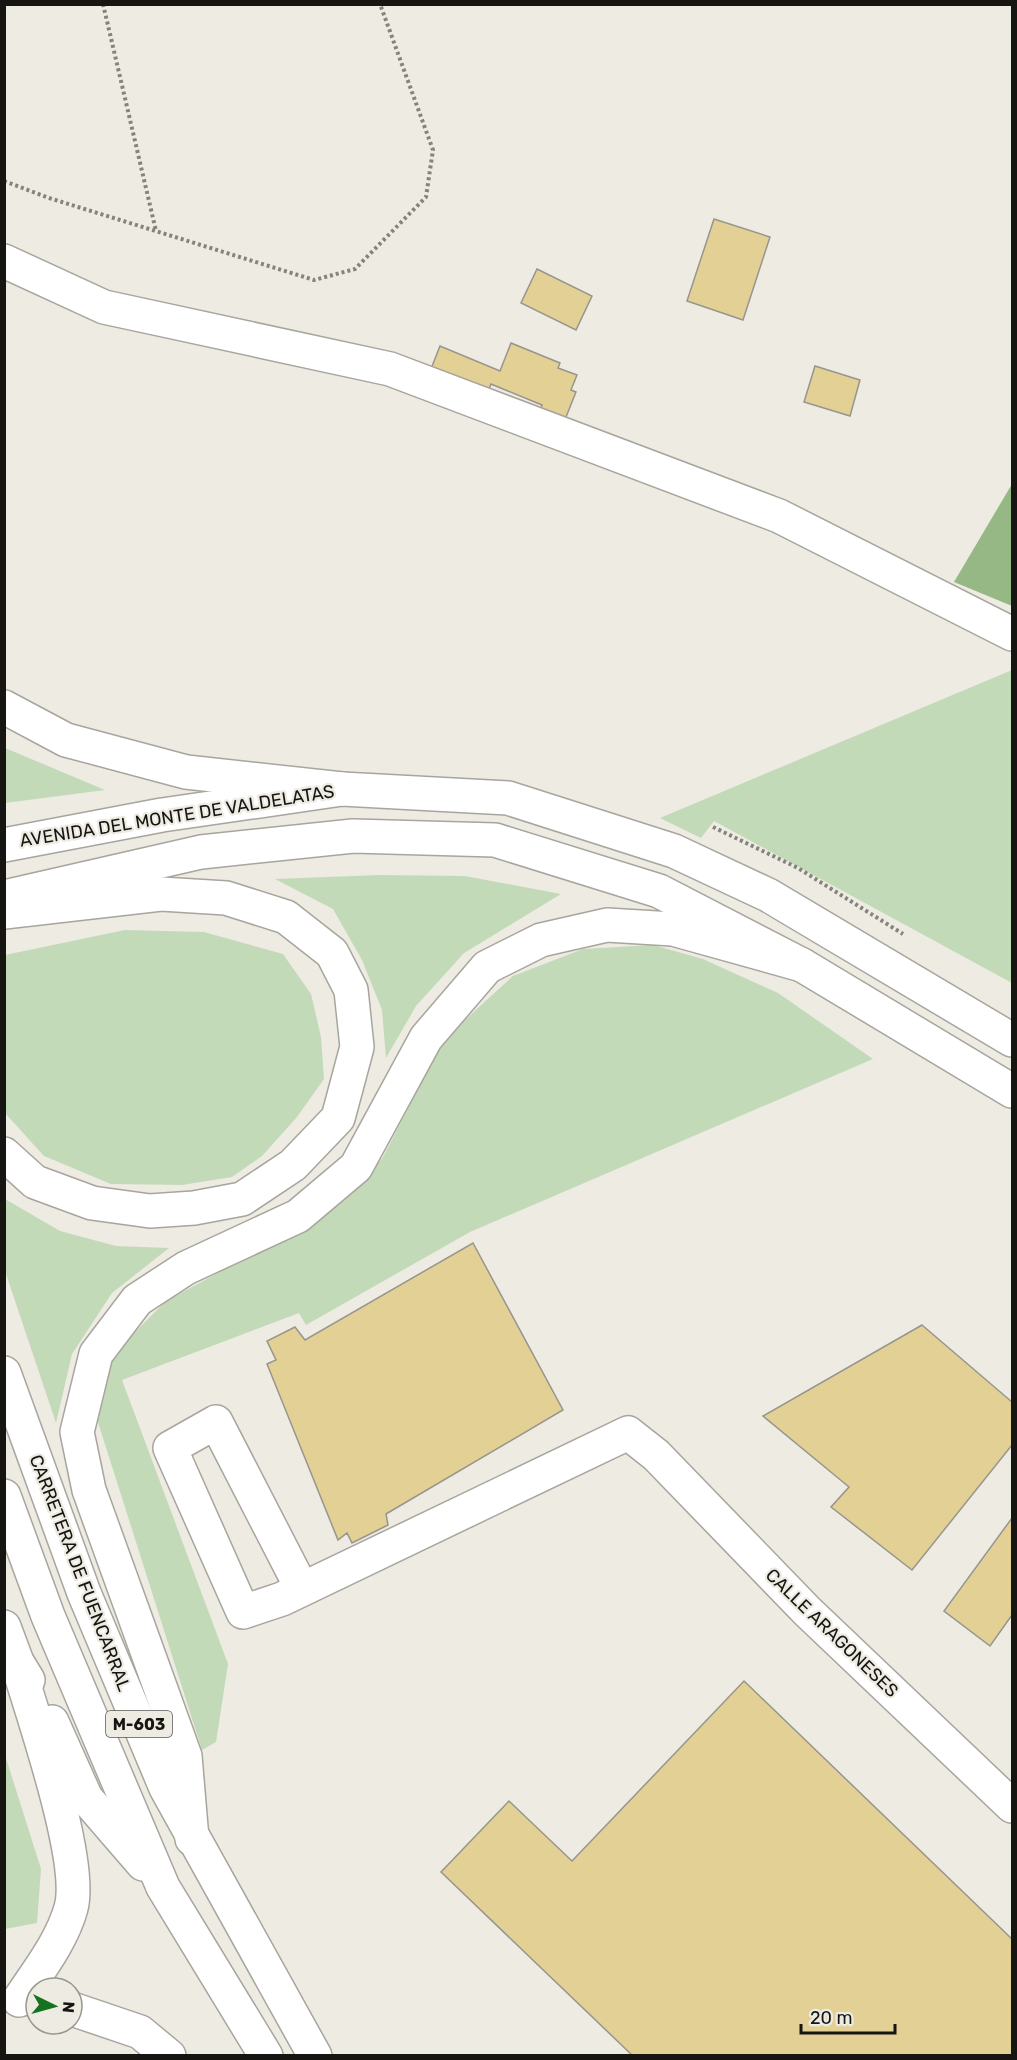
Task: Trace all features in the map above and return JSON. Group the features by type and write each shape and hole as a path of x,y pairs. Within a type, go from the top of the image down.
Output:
{"main road":[{"path":"4,261 104,307 390,369 779,516 1012,634"},
{"path":"4,707 66,740 186,772 342,789"},
{"name":"AVENIDA DEL MONTE DE VALDELATAS","path":"4,845 162,815 342,789 508,798 675,851 768,895 1012,1040"},
{"path":"4,897 201,852 353,836 495,840 659,891 802,965 1012,1091"},
{"path":"4,912 161,894 226,898 286,917 332,953 351,990 357,1047 338,1118 293,1165 242,1199 194,1208 150,1210 92,1203 35,1182 4,1154"},
{"path":"192,1839 185,1756 89,1490 77,1432 96,1354 137,1300 186,1268 298,1216 356,1167 426,1038 487,967 541,940 608,925 673,928 802,965"},
{"name":"CARRETERA DE FUENCARRAL","path":"4,1373 84,1593 166,1788 192,1839 315,2055"},
{"path":"216,1422 302,1589 243,1612 170,1448 216,1422"},
{"name":"CALLE ARAGONESES","path":"302,1589 628,1434 656,1455 807,1611 1012,1806"},
{"name":"M-603","path":"4,1496 48,1616 163,1887 266,2055"},
{"path":"4,1627 17,1662 71,1858 72,1906 52,1949 20,2002"},
{"path":"17,1662 51,1720 86,1798 163,1887"},
{"path":"84,2014 140,2032 169,2055"}],"path":[{"path":"103,4 156,231"},
{"path":"4,181 49,198 314,280 355,268 426,197 433,150 380,4"}],"green space":[{"path":"1012,484 1012,606 954,582"},
{"path":"1012,670 1012,983 714,821 701,838 660,818"},
{"path":"5,748 105,790 5,803"},
{"path":"379,875 465,876 561,894 464,953 416,1006 386,1058 382,1010 362,960 333,909 275,879"},
{"path":"125,930 204,932 283,954 311,994 321,1037 324,1079 297,1117 262,1156 232,1177 182,1185 111,1184 44,1156 5,1113 5,955"},
{"path":"653,945 703,959 778,993 873,1059 470,1232 306,1325 299,1313 122,1380 228,1664 216,1742 202,1750 96,1416 101,1384 116,1351 166,1301 329,1213 382,1159 444,1039 513,976 583,949"},
{"path":"5,1199 60,1231 116,1246 169,1248 112,1293 72,1354 56,1423 5,1271"},
{"path":"5,1755 41,1869 37,1923 5,1929"}],"building":[{"path":"714,219 770,237 743,320 687,301"},
{"path":"537,269 592,296 576,330 521,303"},
{"path":"511,343 560,363 558,368 577,375 571,390 576,392 564,422 539,412 542,405 491,384 486,397 429,374 440,346 500,371"},
{"path":"815,366 860,380 850,416 804,402"},
{"path":"473,1243 563,1410 386,1514 388,1525 352,1543 347,1533 338,1540 267,1364 276,1360 267,1341 295,1327 305,1340"},
{"path":"922,1325 1012,1402 1012,1445 912,1570 831,1507 849,1487 763,1416"},
{"path":"1012,1518 1012,1615 990,1646 944,1611"},
{"path":"744,1681 1012,1939 1012,2056 633,2056 441,1872 509,1801 572,1861"}]}
